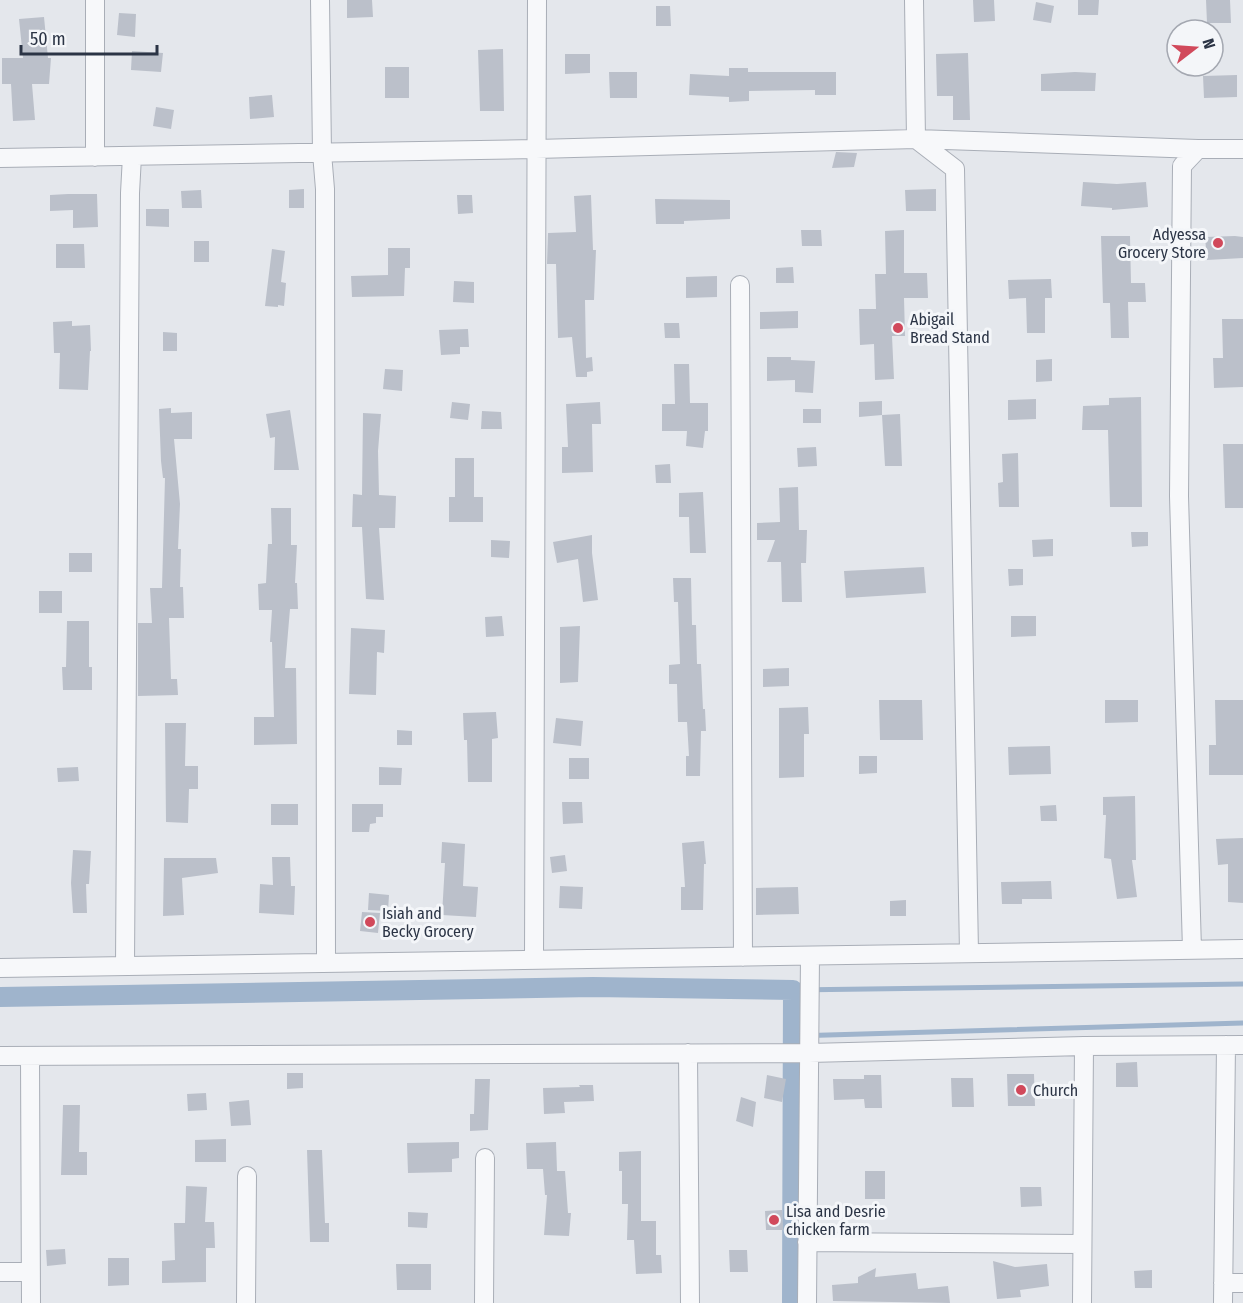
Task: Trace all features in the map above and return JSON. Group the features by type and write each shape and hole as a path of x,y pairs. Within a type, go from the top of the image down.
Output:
{"street":[{"path":"95,0 95,157"},
{"path":"320,0 322,153 326,213 326,963"},
{"path":"534,960 537,0"},
{"path":"914,0 916,139"},
{"path":"0,158 536,149 916,139 1243,149"},
{"path":"916,139 955,169 969,953"},
{"path":"1192,950 1179,472 1182,165 1198,149"},
{"path":"125,966 132,156"},
{"path":"740,285 743,957"},
{"path":"0,968 1243,949"},
{"path":"807,1303 810,956"},
{"path":"0,1056 809,1053 1083,1046 1234,1045 1223,1303"},
{"path":"1082,1303 1083,1046"},
{"path":"688,1053 690,1303"},
{"path":"30,1057 31,1303"},
{"path":"484,1303 485,1158"},
{"path":"246,1303 247,1176"},
{"path":"807,1242 1081,1244"},
{"path":"0,1272 30,1272"},
{"path":"1223,1283 1243,1283"}],"building":[{"path":"347,0 372,0 373,17 347,18"},
{"path":"973,0 994,0 995,21 974,22"},
{"path":"1078,0 1099,0 1098,15 1078,15"},
{"path":"1206,0 1230,0 1231,23 1225,23 1225,18 1207,18"},
{"path":"1036,2 1054,6 1051,23 1033,20"},
{"path":"656,6 670,6 671,26 656,26"},
{"path":"119,13 136,14 135,37 117,35"},
{"path":"44,17 48,58 51,58 49,84 32,84 35,120 13,121 11,84 2,84 2,58 23,58 19,19"},
{"path":"503,49 504,111 480,111 478,50"},
{"path":"132,51 163,53 161,72 131,70"},
{"path":"968,53 970,120 953,120 953,96 937,96 936,54"},
{"path":"565,54 590,54 590,73 565,74"},
{"path":"385,67 409,67 409,98 385,98"},
{"path":"729,68 748,68 748,72 836,72 836,95 815,95 815,90 749,91 749,101 729,102 729,97 689,95 690,74 729,76"},
{"path":"609,72 637,72 637,98 610,98"},
{"path":"1096,73 1095,91 1041,91 1041,74"},
{"path":"1225,75 1237,75 1237,97 1204,98 1203,78 1225,78"},
{"path":"272,95 274,117 250,119 249,97"},
{"path":"156,107 174,110 171,129 153,126"},
{"path":"836,152 857,153 854,167 832,168"},
{"path":"1083,182 1117,184 1146,182 1148,207 1112,210 1112,208 1081,206"},
{"path":"304,189 304,208 289,208 289,190"},
{"path":"936,189 936,211 906,211 905,190"},
{"path":"201,190 202,208 182,208 181,191"},
{"path":"97,194 98,227 73,228 73,210 50,211 50,195"},
{"path":"457,195 472,195 473,213 458,214"},
{"path":"591,195 593,250 596,250 594,300 585,300 586,358 592,357 593,371 587,372 587,377 576,377 572,337 558,338 556,264 547,264 548,233 576,232 574,196"},
{"path":"655,199 730,200 730,219 684,221 684,224 656,224"},
{"path":"146,209 169,209 169,227 146,226"},
{"path":"801,230 821,230 822,246 802,246"},
{"path":"904,230 904,273 927,273 928,298 904,298 905,336 892,336 894,379 875,380 874,344 860,345 859,309 876,309 875,274 886,274 885,231"},
{"path":"1101,236 1130,236 1131,283 1145,283 1146,302 1128,302 1129,338 1111,338 1110,303 1103,303"},
{"path":"1205,237 1243,237 1243,258 1207,260"},
{"path":"194,241 209,241 209,262 194,262"},
{"path":"56,244 84,244 85,268 56,268"},
{"path":"388,248 410,248 410,268 405,268 404,296 352,297 351,276 388,275"},
{"path":"272,249 285,251 281,282 286,283 284,306 278,305 278,307 265,306"},
{"path":"793,267 794,283 776,283 776,268"},
{"path":"717,276 717,297 686,298 686,277"},
{"path":"1051,279 1052,298 1045,298 1045,333 1027,333 1026,298 1009,299 1008,280"},
{"path":"454,281 474,282 474,303 453,302"},
{"path":"798,311 798,328 760,329 760,312"},
{"path":"1222,319 1243,319 1243,387 1214,388 1213,358 1223,358"},
{"path":"72,321 72,326 90,325 88,390 59,389 60,353 54,353 53,322"},
{"path":"664,323 679,323 680,338 665,338"},
{"path":"468,329 469,347 460,347 460,354 441,355 439,330"},
{"path":"163,332 177,333 177,351 163,351"},
{"path":"767,357 791,357 791,360 815,361 813,393 795,392 795,380 767,381"},
{"path":"1052,359 1052,381 1036,382 1036,360"},
{"path":"674,364 689,364 690,403 708,403 708,431 705,431 703,448 686,446 687,431 662,431 662,404 675,404"},
{"path":"385,369 403,370 402,391 383,389"},
{"path":"1141,397 1142,507 1110,507 1108,430 1082,430 1083,406 1109,405 1109,398"},
{"path":"1036,399 1036,419 1008,420 1008,400"},
{"path":"882,401 882,415 859,417 859,402"},
{"path":"452,402 470,404 468,420 450,418"},
{"path":"600,402 601,424 592,424 593,472 562,473 562,447 568,447 566,404"},
{"path":"171,408 171,413 192,412 192,439 174,439 180,504 178,549 181,549 180,587 183,587 184,618 169,618 171,679 177,679 178,695 138,696 138,623 152,623 150,588 162,588 165,478 163,478 161,461 159,409"},
{"path":"803,409 821,409 821,423 803,423"},
{"path":"290,410 299,470 274,470 275,437 270,438 266,414"},
{"path":"482,411 501,412 502,429 481,429"},
{"path":"363,413 381,414 378,451 379,495 396,496 395,528 379,528 384,600 366,599 362,527 352,527 353,494 362,495"},
{"path":"900,414 902,466 885,466 882,415"},
{"path":"1223,444 1243,444 1243,508 1225,508"},
{"path":"816,447 817,466 798,467 797,448"},
{"path":"1018,453 1019,507 999,507 998,483 1003,482 1002,454"},
{"path":"455,458 474,458 474,497 483,497 483,522 449,522 449,497 455,497"},
{"path":"670,464 671,483 656,483 655,465"},
{"path":"798,487 799,530 807,530 806,563 801,563 802,602 782,602 781,562 767,562 775,540 757,540 757,523 780,522 779,488"},
{"path":"703,492 706,553 690,553 689,517 679,517 679,493"},
{"path":"271,508 291,508 291,545 297,545 295,583 297,583 298,609 290,609 285,668 296,668 297,744 254,745 254,717 274,717 272,642 270,642 272,610 259,610 258,584 266,583 268,544 272,544"},
{"path":"1131,532 1148,532 1148,546 1132,547"},
{"path":"592,535 598,600 583,602 578,559 557,563 553,542"},
{"path":"1053,539 1053,556 1033,557 1032,540"},
{"path":"491,540 510,541 509,558 491,557"},
{"path":"69,553 92,553 92,572 69,572"},
{"path":"924,567 926,593 846,598 844,571"},
{"path":"1008,569 1023,569 1023,585 1009,586"},
{"path":"673,578 691,578 692,625 696,625 697,664 701,664 706,731 701,731 700,776 686,776 686,756 689,756 687,722 678,722 677,684 669,684 669,665 680,664 678,602 674,602"},
{"path":"39,591 62,591 62,613 39,613"},
{"path":"502,616 504,636 486,637 485,617"},
{"path":"1011,616 1036,616 1036,636 1011,637"},
{"path":"67,621 89,621 89,667 92,667 92,690 63,690 62,667 66,667"},
{"path":"580,626 578,682 560,683 560,627"},
{"path":"351,628 385,630 384,653 377,652 376,695 349,694"},
{"path":"789,668 789,686 763,687 763,669"},
{"path":"879,700 922,700 923,740 880,740"},
{"path":"1105,700 1138,700 1138,722 1105,723"},
{"path":"1215,700 1243,700 1243,775 1209,775 1209,745 1216,745"},
{"path":"808,707 809,734 804,734 804,777 779,778 779,708"},
{"path":"496,712 498,738 492,739 492,782 468,782 467,740 464,740 463,713"},
{"path":"556,718 583,721 581,746 553,743"},
{"path":"165,723 186,723 185,766 198,766 198,789 189,789 188,823 166,822"},
{"path":"397,730 412,731 412,745 397,745"},
{"path":"1050,746 1051,774 1009,775 1008,747"},
{"path":"859,756 877,756 877,773 859,774"},
{"path":"569,758 589,758 589,779 569,779"},
{"path":"78,767 79,781 58,782 57,768"},
{"path":"379,767 402,768 401,785 379,785"},
{"path":"1135,796 1136,860 1132,860 1137,897 1117,899 1111,859 1104,858 1106,815 1103,815 1103,797"},
{"path":"562,802 582,802 583,823 563,824"},
{"path":"271,804 298,804 298,825 271,825"},
{"path":"352,804 383,804 383,817 376,817 376,823 370,824 369,832 352,832"},
{"path":"1056,805 1057,821 1041,821 1040,806"},
{"path":"1243,838 1243,903 1228,902 1228,864 1218,865 1216,839"},
{"path":"704,841 706,864 704,864 703,910 681,910 681,887 685,887 682,843"},
{"path":"442,842 465,844 463,886 478,887 476,917 442,915 445,863 441,863"},
{"path":"73,850 91,851 89,884 86,884 87,913 73,913 71,883"},
{"path":"565,855 567,871 552,873 550,857"},
{"path":"272,857 290,857 291,886 295,886 294,915 259,913 260,884 273,885"},
{"path":"164,858 216,858 218,873 182,878 184,915 163,916"},
{"path":"1051,881 1052,899 1022,899 1022,904 1002,904 1001,882"},
{"path":"560,886 583,887 582,909 559,908"},
{"path":"798,887 799,914 756,915 756,888"},
{"path":"369,893 389,895 388,911 368,910"},
{"path":"906,900 906,916 890,916 890,901"},
{"name":"Isiah and Becky Grocery","path":"362,912 380,913 378,933 360,931"},
{"path":"1137,1062 1138,1087 1116,1087 1116,1063"},
{"path":"287,1073 303,1073 303,1088 287,1089"},
{"name":"Church","path":"1007,1074 1034,1074 1035,1106 1008,1106"},
{"path":"767,1075 786,1079 782,1102 764,1098"},
{"path":"864,1075 881,1075 882,1108 865,1108 864,1099 834,1100 833,1079 864,1079"},
{"path":"951,1078 973,1078 974,1107 952,1107"},
{"path":"475,1079 490,1079 488,1130 470,1131 470,1114 474,1114"},
{"path":"579,1085 593,1085 594,1101 564,1102 565,1113 544,1114 543,1088 580,1087"},
{"path":"206,1093 207,1110 188,1111 187,1094"},
{"path":"741,1097 756,1102 753,1127 736,1121"},
{"path":"249,1100 251,1125 231,1126 229,1102"},
{"path":"63,1105 80,1105 79,1152 87,1152 87,1175 61,1175"},
{"path":"226,1139 226,1162 195,1162 195,1140"},
{"path":"459,1142 459,1158 452,1159 452,1172 408,1173 407,1143"},
{"path":"556,1142 557,1171 565,1171 568,1213 571,1213 569,1236 544,1235 547,1195 545,1195 543,1169 527,1169 526,1143"},
{"path":"307,1150 322,1150 325,1223 329,1223 329,1242 310,1242"},
{"path":"641,1151 641,1221 656,1221 656,1255 661,1255 662,1273 636,1274 634,1240 627,1240 628,1204 622,1204 622,1171 619,1171 619,1152"},
{"path":"865,1171 885,1171 885,1199 865,1199"},
{"path":"186,1186 207,1187 205,1222 214,1222 215,1248 206,1248 206,1282 162,1283 162,1261 175,1260 174,1223 185,1223"},
{"path":"1020,1187 1041,1187 1042,1206 1021,1207"},
{"name":"Lisa and Desrie chicken farm","path":"782,1210 783,1230 766,1230 765,1211"},
{"path":"408,1212 428,1213 427,1228 408,1227"},
{"path":"65,1249 66,1264 47,1266 46,1250"},
{"path":"729,1250 747,1250 748,1272 730,1272"},
{"path":"108,1258 129,1258 129,1285 108,1286"},
{"path":"993,1261 1015,1267 1047,1264 1049,1286 1020,1290 1021,1297 997,1299"},
{"path":"396,1264 431,1264 431,1290 397,1290"},
{"path":"876,1268 875,1277 916,1273 918,1289 948,1286 950,1303 833,1301 832,1285 858,1283 858,1277"},
{"path":"1152,1270 1152,1288 1135,1288 1134,1271"}],"waterway":[{"path":"793,990 1243,984"},
{"path":"0,997 593,987 793,990 792,1303"},
{"path":"793,1036 1243,1023"}],"place":[{"name":"Adyessa Grocery Store","path":"1218,243"},
{"name":"Abigail Bread Stand","path":"898,328"},
{"name":"Isiah and Becky Grocery","path":"370,922"},
{"name":"Church","path":"1021,1090"},
{"name":"Lisa and Desrie chicken farm","path":"774,1220"}]}
